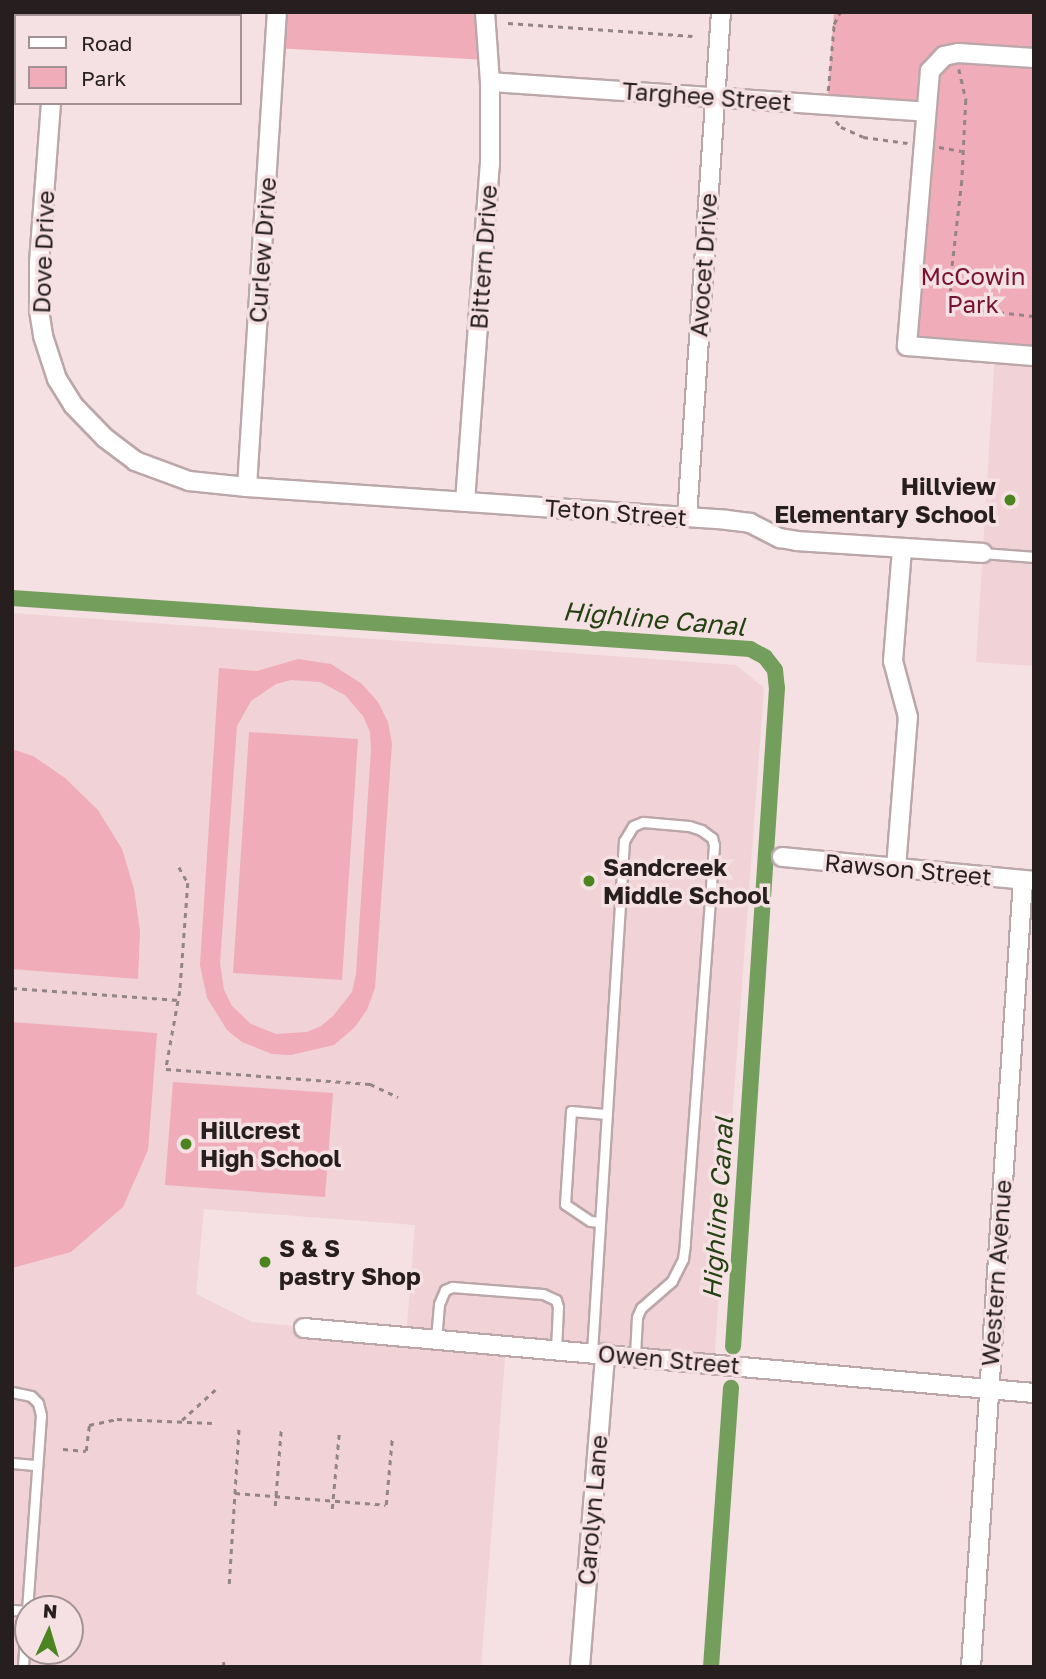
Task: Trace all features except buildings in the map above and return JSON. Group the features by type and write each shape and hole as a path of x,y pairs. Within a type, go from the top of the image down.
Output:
{"street":[{"name":"Curlew Drive","path":"247,487 277,12"},
{"name":"Bittern Drive","path":"466,502 490,165 490,82 485,12"},
{"name":"Avocet Drive","path":"687,517 721,12"},
{"path":"1034,58 959,62 944,55 930,71 907,346 1034,356"},
{"name":"Targhee Street","path":"490,82 925,111"},
{"name":"Dove Drive","path":"51,105 39,310 43,336 57,379 73,405 105,438 135,461 189,481 247,487"},
{"name":"Teton Street","path":"247,487 687,517 750,523 779,537 797,541 983,553"},
{"path":"896,868 908,717 893,661 902,548"},
{"name":"Rawson Street","path":"782,857 1028,880"},
{"name":"Western Avenue","path":"971,1667 988,1388 1028,880"},
{"name":"Owen Street","path":"304,1328 635,1355 1034,1393"},
{"name":"Carolyn Lane","path":"580,1667 598,1352"}],"lane":[{"path":"983,553 1034,557"},
{"path":"598,1352 600,1222 624,841 633,826 643,822 701,830 712,838 714,845 683,1259 672,1281 641,1308 637,1317 635,1355"},
{"path":"600,1222 590,1221 565,1204 571,1111 607,1114"},
{"path":"436,1339 439,1304 445,1290 452,1287 543,1294 556,1300 558,1307 556,1349"},
{"path":"12,1392 31,1395 38,1403 41,1415 28,1595"},
{"path":"12,1463 37,1465"}],"path":[{"path":"828,92 834,24 840,12"},
{"path":"508,23 693,36"},
{"path":"959,62 966,100 950,286 952,294 958,303 969,309 1034,316"},
{"path":"834,114 841,127 850,132 879,141 911,144"},
{"path":"934,147 962,152"},
{"path":"179,867 188,883 179,1000 166,1069 370,1084 398,1097"},
{"path":"12,988 179,1000"},
{"path":"182,1420 215,1390"},
{"path":"63,1449 86,1451 89,1425 117,1419 212,1423"},
{"path":"229,1584 239,1425"},
{"path":"275,1506 281,1430"},
{"path":"332,1509 339,1434"},
{"path":"235,1493 386,1505 392,1439"},
{"path":"223,1667 224,1659"}],"shaded area":[{"name":"Hillview Elementary School","path":"995,353 1034,356 1034,666 976,662"},
{"name":"Hillcrest High School","path":"12,613 736,665 764,688 714,1362 506,1345 481,1667 12,1667","holes":["204,1209 415,1225 406,1337 252,1322 196,1294"]}],"green space":[{"path":"277,12 485,12 487,60 275,48"},
{"name":"McCowin Park","path":"834,12 1034,12 1034,356 907,346 925,112 827,104"},
{"path":"298,659 331,664 362,684 378,702 388,722 392,744 375,988 367,1010 354,1028 334,1045 291,1055 272,1054 242,1042 227,1030 207,998 200,965 219,668 257,671","holes":["291,680 320,682 345,695 363,716 370,732 356,974 352,992 333,1016 321,1026 307,1032 276,1034 251,1024 232,1006 224,990 220,963 237,726 251,701 276,684"]},
{"path":"249,732 358,739 342,980 233,973"},
{"path":"12,749 33,756 65,778 98,810 122,849 134,889 140,931 138,979 12,969"},
{"path":"12,1022 157,1033 148,1150 123,1207 71,1252 12,1268"},
{"path":"173,1082 333,1093 325,1197 165,1185"}],"waterway":[{"name":"Highline Canal","path":"12,598 750,649 765,657 775,670 777,688 733,1347"},
{"name":"Highline Canal","path":"711,1667 731,1388"}],"place":[{"name":"Hillview Elementary School","path":"1010,500"},
{"name":"Sandcreek Middle School","path":"589,881"},
{"name":"Hillcrest High School","path":"186,1144"},
{"name":"S & S pastry Shop","path":"265,1262"}]}
